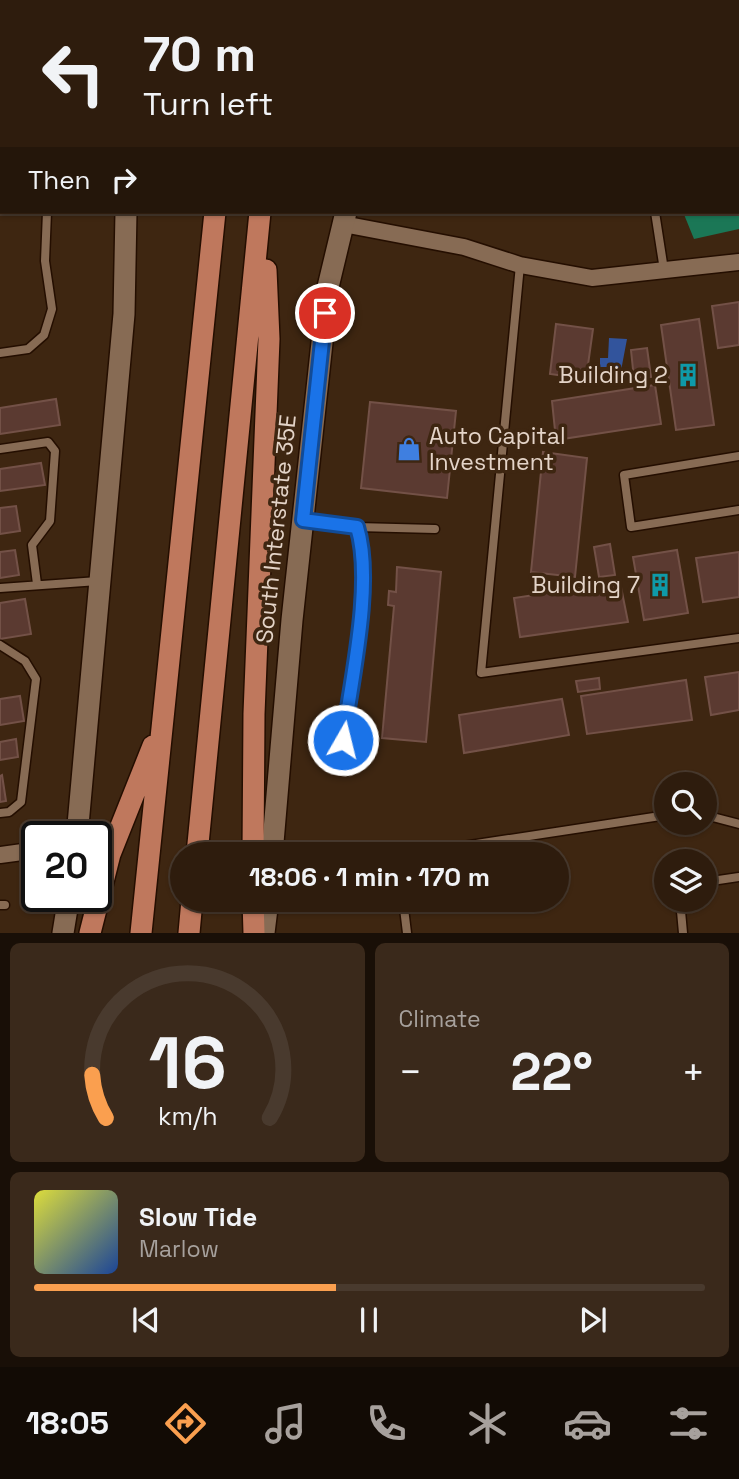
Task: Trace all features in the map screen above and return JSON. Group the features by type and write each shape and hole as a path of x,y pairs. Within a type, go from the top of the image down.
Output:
{"highway":[{"path":"141,933 215,214"},
{"path":"198,842 262,214"},
{"path":"253,842 254,714 268,339 262,214"},
{"path":"90,933 110,854 162,723"},
{"path":"189,933 191,912"},
{"path":"253,912 254,933"}],"main road":[{"path":"78,821 124,314 126,214"},
{"name":"South Interstate 35E","path":"273,842 328,288 344,218"},
{"path":"63,933 66,912"},
{"path":"264,933 267,912"}],"street":[{"path":"344,218 464,247 520,265 592,278 739,262"},
{"path":"0,855 21,852"}],"lane":[{"path":"0,353 28,349 44,335 52,309 45,261 47,214"},
{"path":"655,214 664,270"},
{"path":"520,265 481,673 739,638"},
{"path":"0,449 48,442 55,451 50,521 32,545 37,584"},
{"path":"739,456 624,475 631,527 739,510"},
{"path":"303,520 357,527 435,529"},
{"path":"343,740 361,605 362,543 357,527"},
{"path":"0,588 100,581"},
{"path":"0,645 25,661 36,679 21,803 0,813"},
{"path":"490,842 654,817"},
{"path":"717,818 739,824"},
{"path":"717,881 739,877"},
{"path":"404,912 407,933"},
{"path":"681,912 683,933"}],"green space":[{"path":"684,214 739,214 739,229 694,239"}],"water":[{"path":"609,338 627,339 620,376 611,375 611,367 600,367 600,358 608,358"}],"building":[{"path":"739,302 739,345 718,348 712,306"},
{"name":"Building 2","path":"699,319 714,425 676,430 661,325"},
{"path":"556,324 593,329 586,379 550,374"},
{"path":"647,348 651,377 634,379 631,350"},
{"path":"655,385 661,424 556,440 552,401"},
{"path":"56,399 60,425 0,434 0,408"},
{"name":"Auto Capital Investment","path":"370,402 456,411 447,498 361,488"},
{"path":"543,452 587,458 575,577 531,572"},
{"path":"41,463 45,485 0,491 0,469"},
{"path":"16,506 20,531 0,534 0,508"},
{"path":"610,544 615,575 599,577 594,547"},
{"path":"15,550 19,575 0,578 0,552"},
{"name":"Building 7","path":"677,550 688,613 644,620 633,557"},
{"path":"739,552 739,597 703,602 696,558"},
{"path":"397,567 441,572 426,742 382,738 394,606 388,605 389,591 396,592"},
{"path":"620,582 628,622 520,637 514,598"},
{"path":"25,599 31,634 0,639 0,603"},
{"path":"739,672 739,710 711,715 705,677"},
{"path":"599,678 600,689 578,692 576,681"},
{"path":"686,680 692,720 587,734 581,696"},
{"path":"20,696 24,721 0,725 0,699"},
{"path":"562,699 569,735 464,753 459,715"},
{"path":"16,739 18,757 0,760 0,742"},
{"path":"2,775 6,801 0,802 0,776"}],"place":[{"name":"Building 2","path":"688,375"},
{"name":"Auto Capital Investment","path":"409,449"},
{"name":"Building 7","path":"660,585"}],"route":[{"path":"325,313 303,520 357,527 362,543 361,605 343,740"}]}
